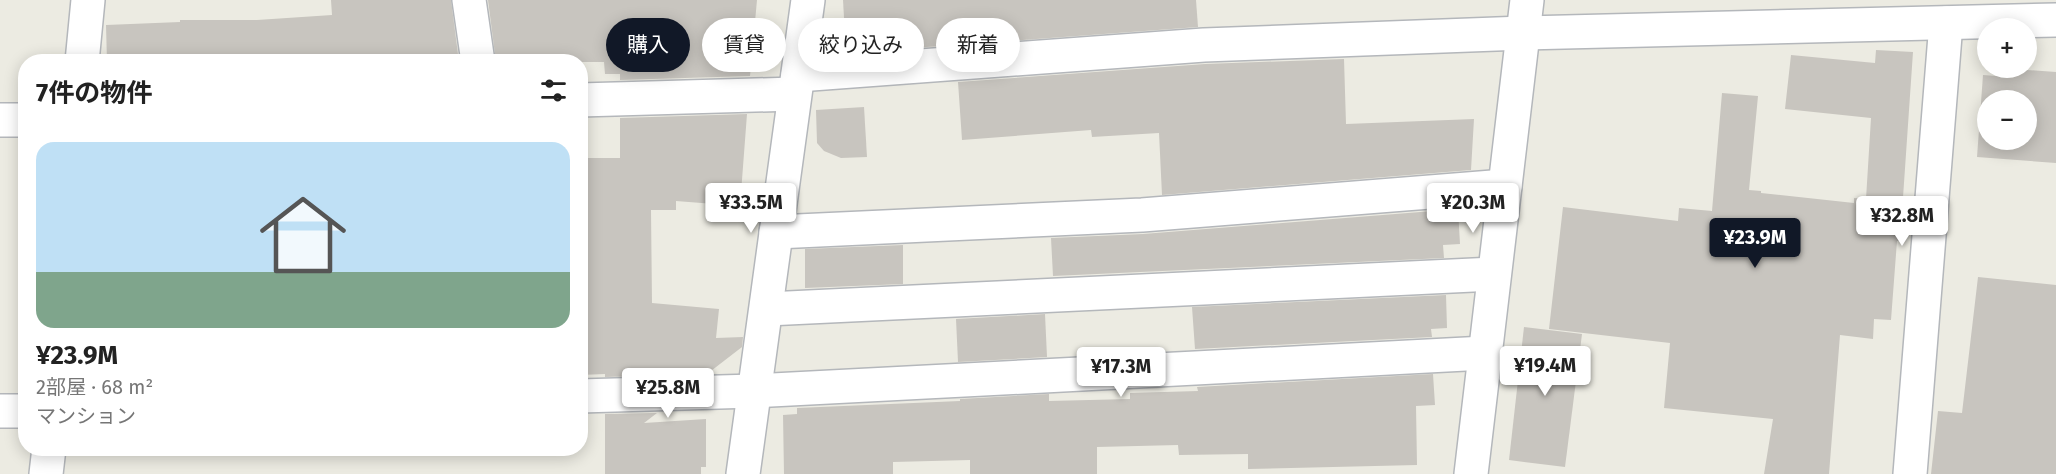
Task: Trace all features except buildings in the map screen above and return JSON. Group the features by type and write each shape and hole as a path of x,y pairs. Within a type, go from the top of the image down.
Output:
{"street":[{"path":"83,54 88,0"},
{"path":"469,0 477,54"},
{"path":"743,474 808,0"},
{"path":"1471,474 1527,0"},
{"path":"588,99 796,85 1204,45 1523,33 2056,20"},
{"path":"1910,474 1946,23"},
{"path":"0,120 18,120"},
{"path":"776,232 1142,215 1505,186"},
{"path":"767,309 1494,274"},
{"path":"588,396 754,391 1485,353"},
{"path":"0,411 18,411"},
{"path":"46,474 48,456"}]}
